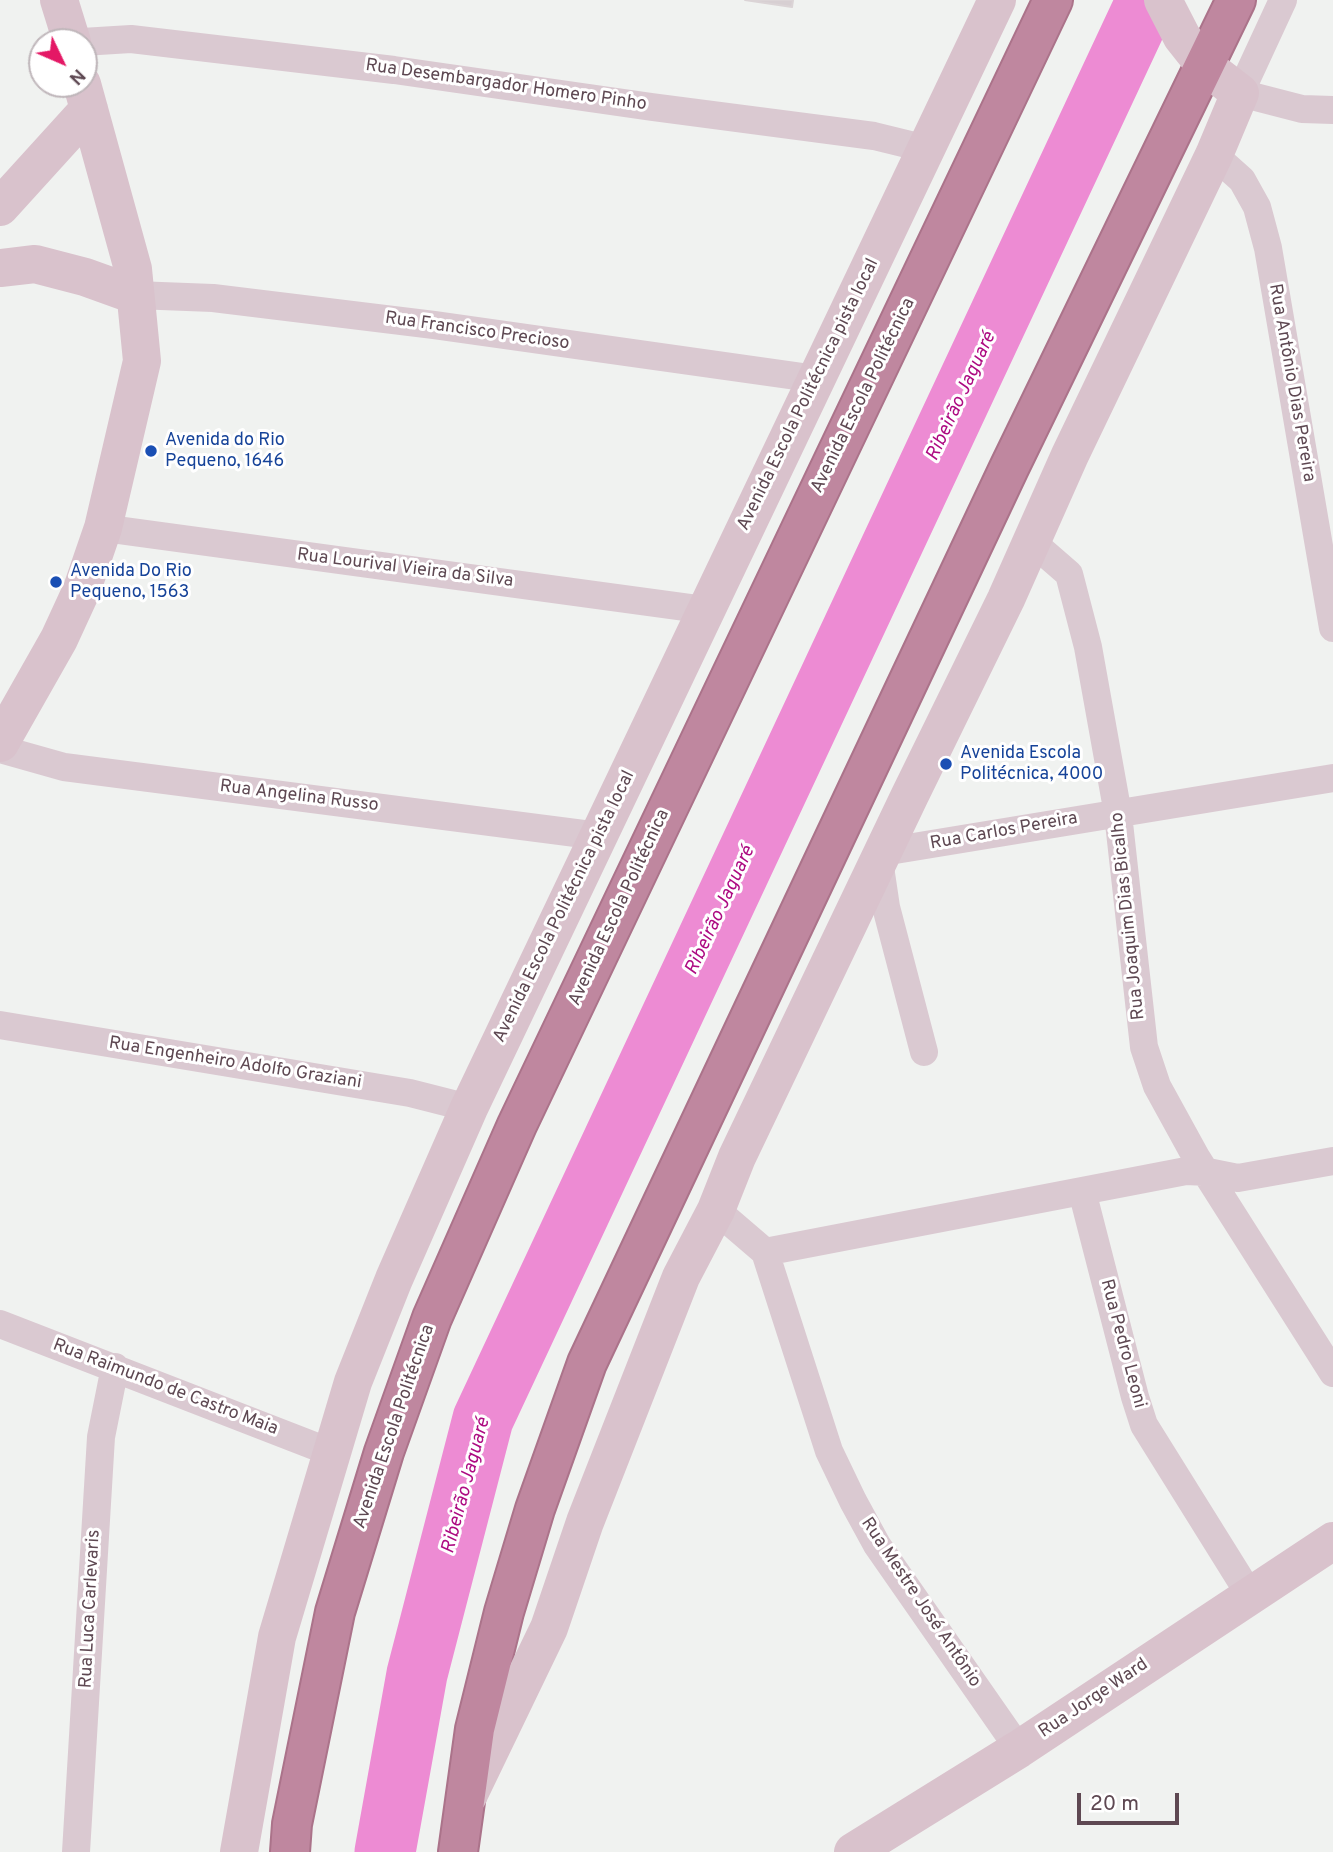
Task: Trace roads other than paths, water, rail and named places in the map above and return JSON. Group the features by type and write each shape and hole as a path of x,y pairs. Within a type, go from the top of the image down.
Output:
{"highway":[{"name":"Avenida Escola Politécnica","path":"290,1852 292,1824 335,1612 384,1452 432,1318 517,1125 1053,0"},
{"path":"458,1852 475,1729 504,1612 535,1509 587,1363 1009,468 1194,52 1236,0"}],"main road":[{"path":"59,0 68,28"},
{"name":"Avenida Escola Politécnica pista local","path":"239,1852 277,1637 330,1452 353,1382 379,1318 469,1108 997,0"},
{"path":"464,1804 549,1628 585,1522 681,1277 716,1210 737,1157 1006,599 1214,155 1240,93 1194,52 1163,0"},
{"path":"0,207 85,98"},
{"path":"0,743 59,639 82,589 103,528 142,361 133,269 86,98"},
{"path":"0,268 35,264 135,295"},
{"name":"Rua Jorge Ward","path":"853,1852 1019,1749 1333,1541"}],"street":[{"path":"1283,0 1240,93 1302,109 1333,110"},
{"name":"Rua Desembargador Homero Pinho","path":"98,41 131,39 394,70 874,136 927,149"},
{"name":"Rua Antônio Dias Pereira","path":"1214,155 1241,180 1258,207 1268,248 1333,628"},
{"name":"Rua Francisco Precioso","path":"135,295 213,298 434,325 817,379"},
{"name":"Rua Lourival Vieira da Silva","path":"103,528 706,610"},
{"name":"Rua Joaquim Dias Bicalho","path":"1031,541 1069,574 1088,648 1118,814 1144,1046 1157,1086 1196,1157 1333,1373"},
{"name":"Rua Angelina Russo","path":"0,749 64,767 599,836"},
{"name":"Rua Carlos Pereira","path":"881,856 1028,826 1118,814 1333,778"},
{"path":"881,856 886,907 924,1052"},
{"name":"Rua Engenheiro Adolfo Graziani","path":"0,1025 410,1093 469,1108"},
{"path":"716,1210 765,1252 1186,1171 1238,1178 1333,1161"},
{"name":"Rua Pedro Leoni","path":"1082,1191 1144,1425 1250,1595"},
{"name":"Rua Mestre José Antônio","path":"765,1252 829,1451 853,1502 877,1545 1019,1749"},
{"name":"Rua Raimundo de Castro Maia","path":"0,1324 330,1452"},
{"name":"Rua Luca Carlevaris","path":"76,1852 101,1437 115,1367"}],"waterway":[{"name":"Ribeirão Jaguaré","path":"385,1852 417,1674 483,1419 1147,0"}],"place":[{"name":"Avenida do Rio Pequeno, 1646","path":"151,451"},
{"name":"Avenida Do Rio Pequeno, 1563","path":"56,582"},
{"name":"Avenida Escola Politécnica, 4000","path":"946,764"}]}
